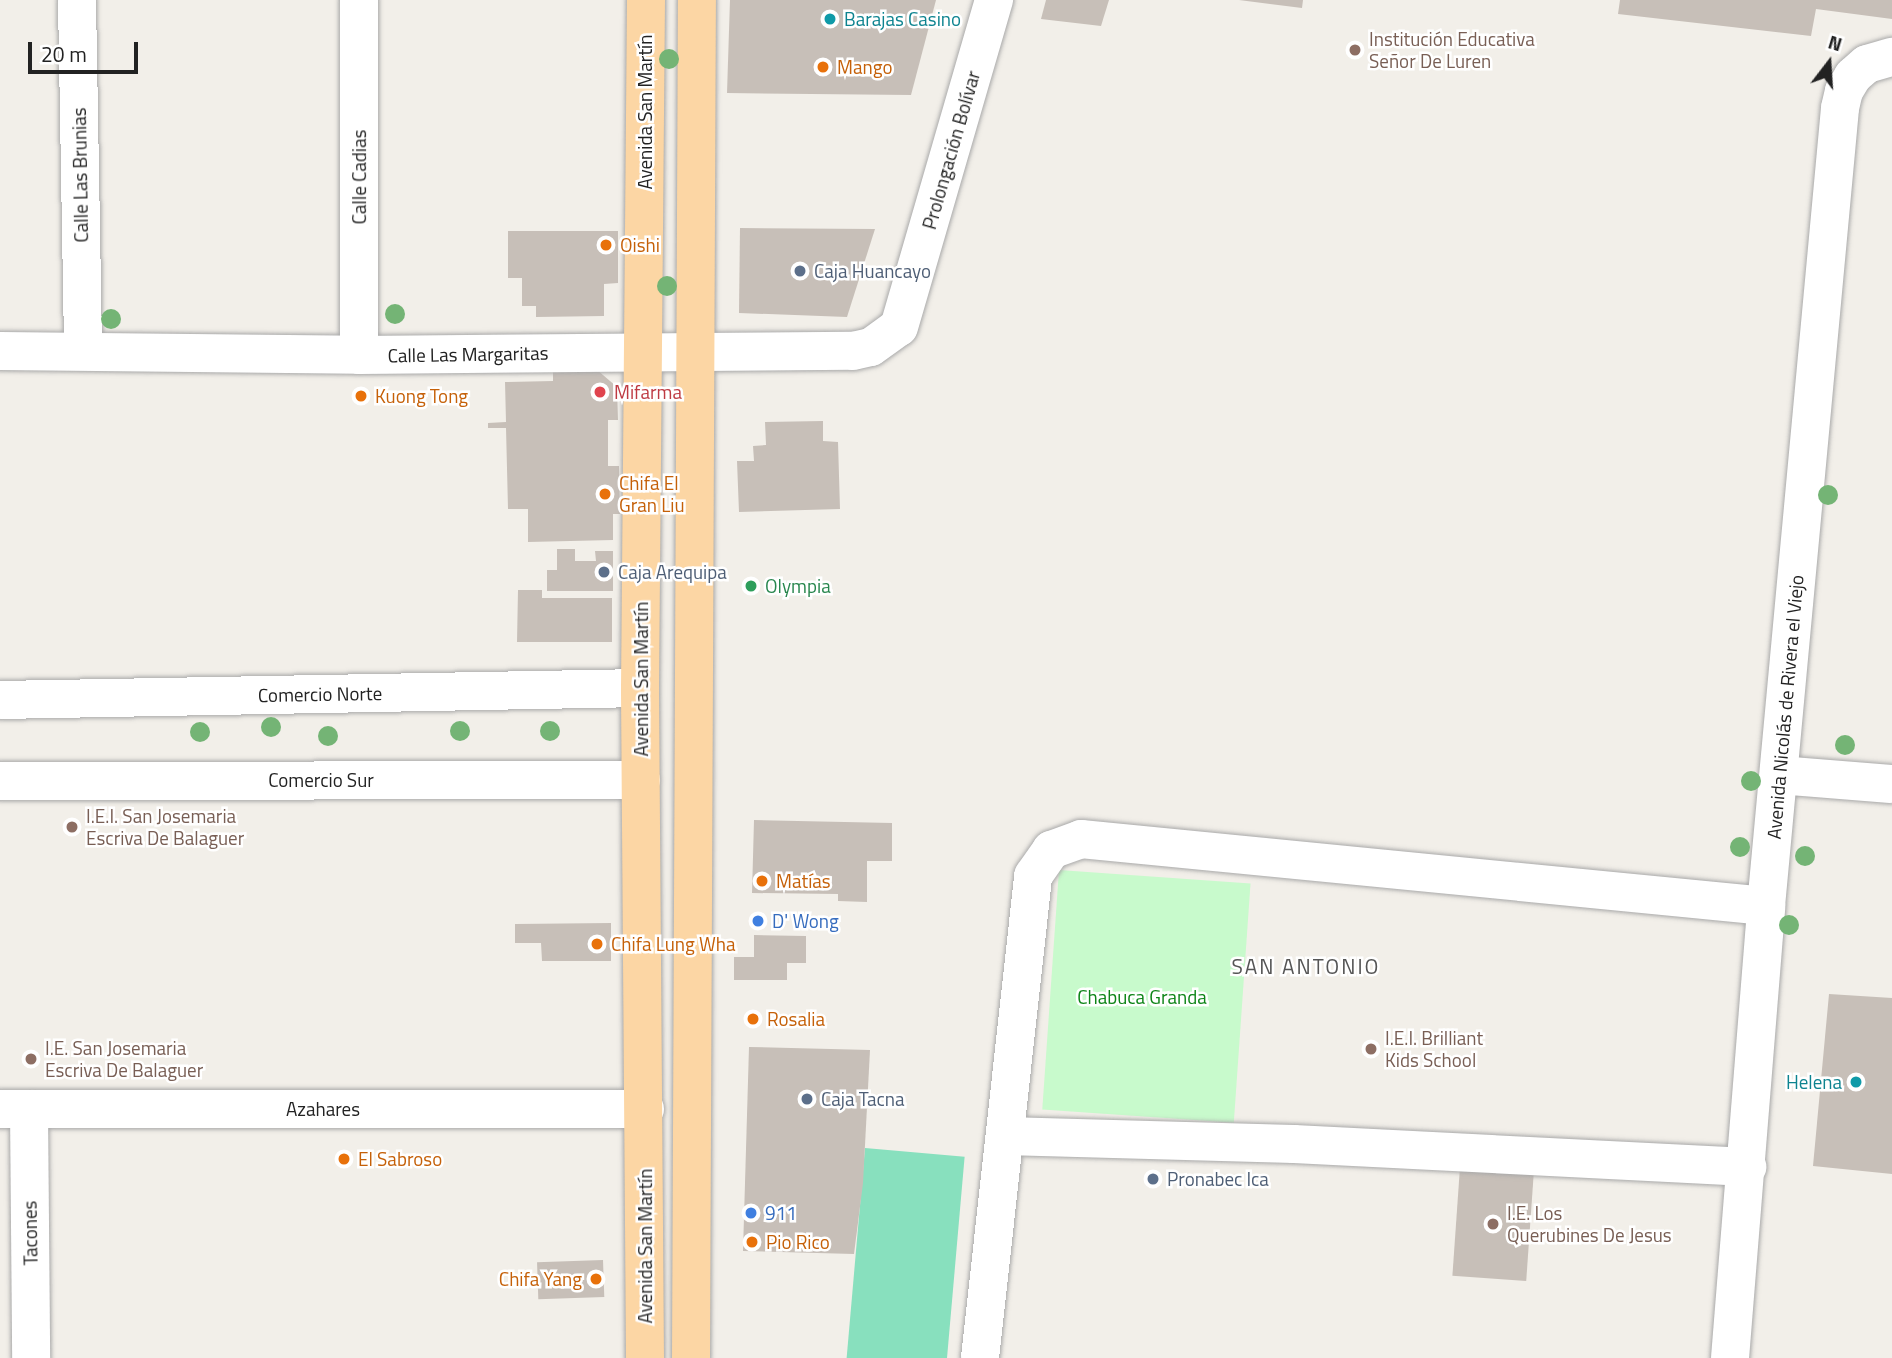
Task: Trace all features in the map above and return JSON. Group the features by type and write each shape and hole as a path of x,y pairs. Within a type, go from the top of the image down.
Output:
{"main road":[{"name":"Avenida San Martín","path":"645,1358 640,688 646,0"},
{"path":"691,1358 697,0"}],"street":[{"name":"Calle Las Brunias","path":"77,0 83,351"},
{"name":"Calle Cadias","path":"359,0 359,355"},
{"name":"Prolongación Bolívar","path":"908,300 994,0"},
{"name":"Avenida Nicolás de Rivera el Viejo","path":"1730,1358 1766,906 1840,108 1849,84 1879,61"},
{"name":"Calle Las Margaritas","path":"0,351 359,355 853,351 872,347 899,327 908,300"},
{"name":"Comercio Norte","path":"0,700 640,688"},
{"path":"1779,775 1892,784"},
{"name":"Comercio Sur","path":"0,781 641,779"},
{"path":"980,1358 1033,877 1048,854 1065,842 1081,839 1766,906"},
{"name":"Azahares","path":"14,1109 645,1109"},
{"name":"Tacones","path":"14,1109 31,1358"},
{"path":"1004,1136 1294,1144 1747,1167"}],"green space":[{"name":"Chabuca Granda","path":"1059,870 1251,883 1234,1123 1042,1109"},
{"path":"865,1148 965,1157 947,1358 847,1358"}],"building":[{"path":"730,0 936,0 911,95 727,93"},
{"path":"1046,0 1109,0 1101,26 1041,19"},
{"path":"1239,0 1303,0 1302,8"},
{"path":"1620,0 1892,0 1892,19 1816,9 1811,36 1618,14"},
{"name":"Caja Huancayo","path":"740,228 875,229 847,317 739,313"},
{"path":"508,231 618,231 618,283 604,284 604,316 536,317 536,306 522,306 522,278 508,278"},
{"path":"596,369 617,387 618,420 608,420 608,466 619,466 620,514 613,514 613,540 528,542 528,509 508,509 506,428 488,428 488,423 506,422 505,382 553,381 553,370"},
{"path":"823,421 823,441 838,442 840,509 739,512 737,461 754,461 753,446 766,445 765,422"},
{"path":"557,549 575,549 575,561 596,561 595,551 613,551 613,591 547,591 547,570 557,570"},
{"path":"518,590 542,590 542,598 612,598 612,642 517,642"},
{"path":"754,820 892,823 892,861 867,861 867,902 838,901 838,894 752,893"},
{"path":"611,923 611,961 542,961 541,943 515,943 515,924"},
{"path":"754,935 806,936 806,963 787,963 787,980 734,980 734,957 754,957"},
{"name":"Helena","path":"1829,994 1892,998 1892,1174 1813,1166"},
{"name":"Caja Tacna","path":"749,1047 870,1050 863,1183 854,1254 743,1251"},
{"name":"I.E. Los Querubines De Jesus","path":"1460,1167 1534,1172 1526,1281 1452,1276"},
{"path":"603,1260 604,1297 538,1299 537,1262"}],"place":[{"name":"Barajas Casino","path":"830,19"},
{"name":"Institución Educativa Señor De Luren","path":"1355,50"},
{"name":"Mango","path":"823,67"},
{"name":"Oishi","path":"606,245"},
{"name":"Caja Huancayo","path":"800,271"},
{"name":"Mifarma","path":"600,392"},
{"name":"Kuong Tong","path":"361,396"},
{"name":"Chifa El Gran Liu","path":"605,494"},
{"name":"Caja Arequipa","path":"604,572"},
{"name":"Olympia","path":"751,586"},
{"name":"I.E.I. San Josemaria Escriva De Balaguer","path":"72,827"},
{"name":"Matías","path":"762,881"},
{"name":"D' Wong","path":"758,921"},
{"name":"Chifa Lung Wha","path":"597,944"},
{"name":"Rosalia","path":"753,1019"},
{"name":"I.E.I. Brilliant Kids School","path":"1371,1049"},
{"name":"I.E. San Josemaria Escriva De Balaguer","path":"31,1059"},
{"name":"Helena","path":"1856,1082"},
{"name":"Caja Tacna","path":"807,1099"},
{"name":"El Sabroso","path":"344,1159"},
{"name":"Pronabec Ica","path":"1153,1179"},
{"name":"911","path":"751,1213"},
{"name":"I.E. Los Querubines De Jesus","path":"1493,1224"},
{"name":"Pio Rico","path":"752,1242"},
{"name":"Chifa Yang","path":"596,1279"}],"district":[{"name":"SAN ANTONIO","path":"1306,966"}]}
